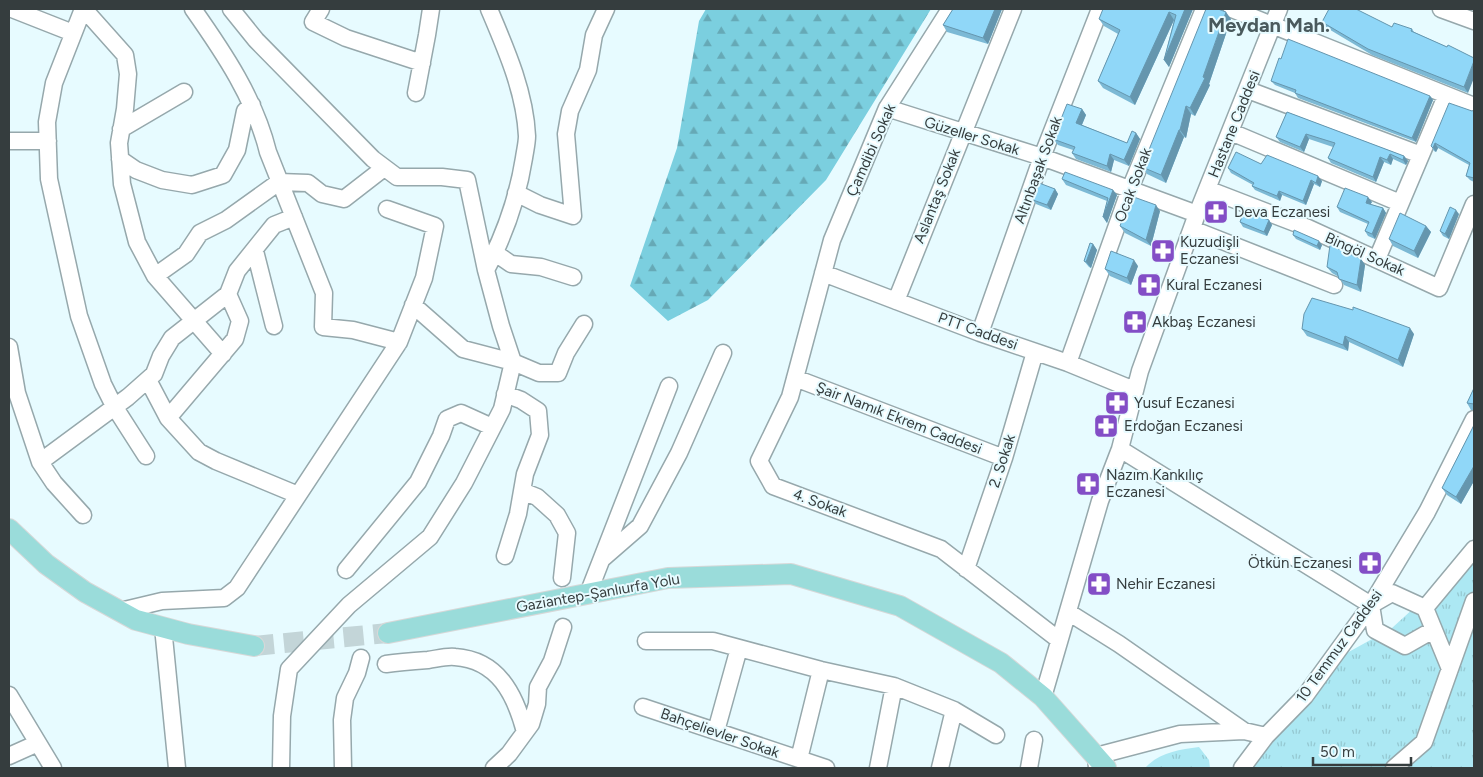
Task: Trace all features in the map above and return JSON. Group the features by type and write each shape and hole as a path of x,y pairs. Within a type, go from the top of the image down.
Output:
{"main road":[{"path":"9,529 46,564 85,592 136,620 188,634 254,646"},
{"name":"Gaziantep-Şanlıurfa Yolu","path":"388,633 668,578 791,574 900,606 1001,663 1043,697 1100,764"}],"street":[{"path":"10,9 73,33"},
{"path":"146,456 114,406 103,384 79,316 49,179 47,122 54,83 83,9 124,55 128,74 125,109 119,143 120,159 122,184 137,242 155,276 223,354"},
{"path":"193,9 210,32 248,96 262,129 279,182 324,292 323,327 353,330 399,342"},
{"path":"231,9 256,40 384,168 397,177 442,177 467,180 486,270 512,362 502,409 464,483 430,537 349,605 289,669 282,716 281,768"},
{"path":"322,9 313,22 346,38 422,63"},
{"path":"416,93 431,9"},
{"path":"486,270 495,254 520,183 527,138 523,104 506,47 489,9"},
{"path":"516,193 540,205 573,216 566,134 570,111 588,70 594,35 606,9"},
{"name":"Çamdibi Sokak","path":"823,273 832,240 887,108 950,9"},
{"name":"Aslantaş Sokak","path":"896,300 1013,9"},
{"name":"Altınbaşak Sokak","path":"980,333 1042,157 1100,9"},
{"name":"Ocak Sokak","path":"1068,363 1130,189 1204,9"},
{"path":"1232,9 1474,106"},
{"name":"Hastane Caddesi","path":"1043,697 1100,502 1120,449 1134,390 1207,189 1279,9"},
{"path":"1442,9 1474,21"},
{"path":"1248,90 1421,155"},
{"path":"121,129 184,92"},
{"path":"1377,259 1446,96"},
{"path":"120,159 136,170 162,180 192,185 223,176 237,150 245,111 252,105"},
{"name":"Güzeller Sokak","path":"887,108 1042,157 1130,189 1334,285"},
{"path":"1231,132 1400,203"},
{"path":"9,141 48,141"},
{"path":"155,276 186,254 200,232 226,220 279,182 308,182 322,194 344,198 384,168"},
{"name":"Bingöl Sokak","path":"1207,189 1308,228 1439,288 1474,204"},
{"path":"120,611 162,601 224,598 237,588 399,342 424,278 435,226 387,209"},
{"path":"40,462 148,380 154,374 161,356 172,338 228,294 237,271 274,225 294,217"},
{"path":"255,251 274,326"},
{"path":"495,254 511,264 541,268 573,277"},
{"name":"PTT Caddesi","path":"823,273 980,333 1068,363 1134,390"},
{"name":"4. Sokak","path":"823,273 790,397 759,461 773,486 941,550 1060,640"},
{"path":"168,418 235,339 240,321 228,294"},
{"path":"413,305 463,349 512,362 539,372 558,373 566,353 584,324"},
{"path":"9,346 17,393 40,462 54,483 83,515"},
{"name":"2. Sokak","path":"966,569 1004,458 1035,352"},
{"path":"602,559 640,526 678,452 723,353"},
{"name":"Şair Namık Ekrem Caddesi","path":"795,378 1004,458"},
{"path":"148,380 168,418 200,452 216,461 298,495"},
{"path":"588,594 669,386"},
{"path":"505,394 521,400 538,411 540,435 525,474 518,514 505,556"},
{"path":"346,570 418,482 441,436 447,419 461,413 492,427"},
{"name":"10 Temmuz Caddesi","path":"1242,768 1266,736 1305,696 1371,605 1427,512 1474,419"},
{"path":"1120,449 1371,605 1375,630 1405,646 1433,630"},
{"path":"522,491 536,497 557,515 567,533 562,578"},
{"path":"1425,608 1474,549"},
{"path":"1371,605 1392,593 1425,608 1450,669"},
{"path":"1394,768 1424,742 1474,601"},
{"path":"1068,612 1119,644 1244,731"},
{"path":"163,628 177,768"},
{"path":"494,768 509,754 531,724 537,704 538,687 552,661 563,628"},
{"path":"646,641 713,641 821,670 894,686 954,710 996,735"},
{"path":"716,731 739,648"},
{"path":"386,664 453,657 473,659 489,668 509,689 522,718 525,732"},
{"path":"343,768 342,720 344,698 357,673 361,658"},
{"path":"799,759 821,670"},
{"path":"878,768 894,686"},
{"path":"9,695 53,768"},
{"name":"Bahçelievler Sokak","path":"643,707 826,768"},
{"path":"940,768 954,710"},
{"path":"1100,764 1180,734 1244,731 1266,736"},
{"path":"1030,768 1034,740"},
{"path":"9,756 38,743"}],"green space":[{"path":"706,9 931,9 826,180 708,300 668,321 630,286 677,148 699,21"},
{"path":"1474,553 1474,768 1253,768 1336,659 1392,628"},
{"path":"1199,747 1209,760 1210,768 1145,768 1163,755"}],"building":[{"path":"953,9 995,9 983,38 943,25"},
{"path":"1103,9 1185,9 1164,60 1176,15 1169,12 1130,97 1098,81 1120,30 1099,19"},
{"path":"1206,9 1218,9 1226,12 1203,77 1205,78 1190,108 1186,106 1180,130 1161,175 1142,167"},
{"path":"1329,9 1356,9 1392,27 1394,23 1412,29 1411,31 1447,47 1448,45 1474,58 1464,87 1368,49 1322,22"},
{"path":"1288,39 1430,96 1412,138 1295,93 1296,90 1271,81"},
{"path":"1449,103 1472,111 1474,110 1474,178 1466,176 1470,163 1435,143 1433,148 1431,146"},
{"path":"1067,104 1082,109 1076,123 1127,143 1132,131 1136,133 1124,160 1110,154 1107,166 1072,153 1075,147 1053,139"},
{"path":"1287,112 1404,156 1403,160 1390,154 1387,160 1380,157 1373,177 1328,158 1335,143 1306,134 1300,147 1276,137"},
{"path":"1236,152 1261,164 1267,155 1318,176 1316,183 1311,180 1303,201 1279,191 1277,196 1252,186 1254,183 1228,168"},
{"path":"1065,172 1113,190 1103,217 1108,198 1062,179"},
{"path":"1039,183 1055,189 1047,205 1033,200"},
{"path":"1345,188 1368,197 1366,203 1383,208 1372,234 1365,231 1369,222 1337,207"},
{"path":"1131,196 1156,205 1146,240 1120,226"},
{"path":"1450,207 1456,210 1445,234 1440,231"},
{"path":"1244,211 1269,220 1264,232 1240,222"},
{"path":"1400,213 1426,226 1414,251 1389,239"},
{"path":"1294,230 1319,241 1317,246 1293,235"},
{"path":"1090,243 1093,244 1086,262 1084,261"},
{"path":"1330,245 1361,259 1357,285 1339,279 1337,272 1327,267"},
{"path":"1111,251 1134,260 1127,278 1105,269"},
{"path":"1312,298 1353,310 1353,307 1410,328 1398,360 1345,336 1343,345 1302,329 1304,314"},
{"path":"1474,388 1474,404 1467,403"},
{"path":"1474,425 1474,466 1456,497 1442,488"}],"tunnel":[{"path":"254,646 388,633"}],"place":[{"name":"Deva Eczanesi","path":"1216,212"},
{"name":"Kuzudişli Eczanesi","path":"1163,251"},
{"name":"Kural Eczanesi","path":"1149,285"},
{"name":"Akbaş Eczanesi","path":"1135,322"},
{"name":"Yusuf Eczanesi","path":"1117,403"},
{"name":"Erdoğan Eczanesi","path":"1106,426"},
{"name":"Nazım Kankılıç Eczanesi","path":"1088,484"},
{"name":"Ötkün Eczanesi","path":"1370,563"},
{"name":"Nehir Eczanesi","path":"1099,584"}],"district":[{"name":"Meydan Mah.","path":"1269,25"}]}
